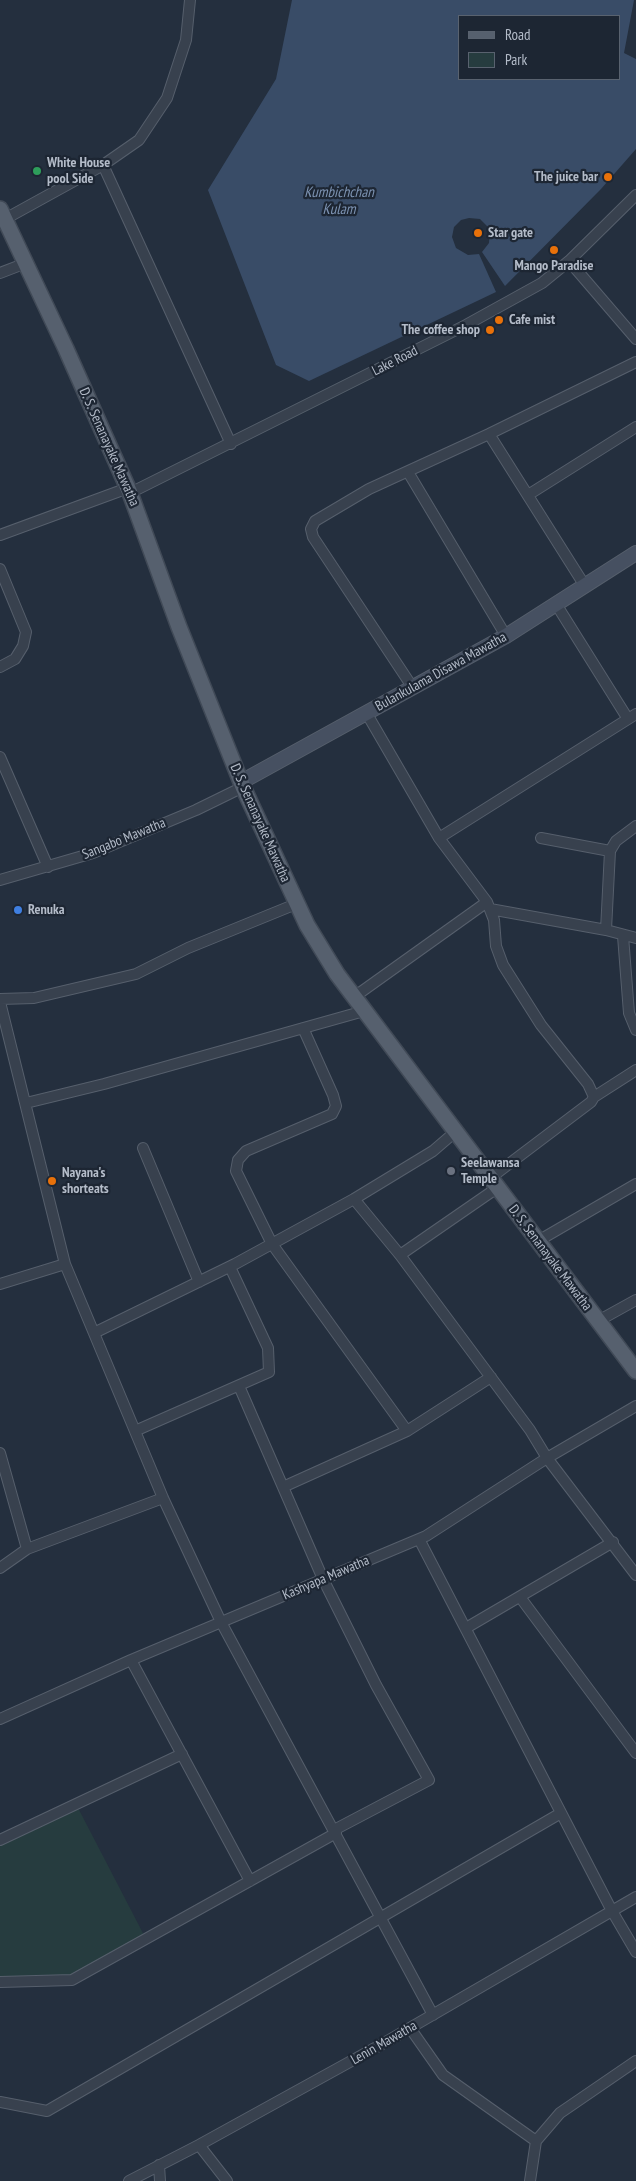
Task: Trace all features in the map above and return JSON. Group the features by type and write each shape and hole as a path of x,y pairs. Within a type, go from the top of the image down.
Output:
{"main road":[{"name":"D. S. Senanayake Mawatha","path":"3,214 129,491 179,627 242,784 296,904 324,955 364,1011 636,1371"},
{"name":"Bulankulama Disawa Mawatha","path":"242,784 506,636 636,553"}],"street":[{"path":"3,214 103,165 139,140 167,98 186,40 190,0"},
{"path":"103,165 231,444"},
{"name":"Lake Road","path":"0,534 129,491 231,444 466,325 542,283 568,261 636,195"},
{"path":"568,261 636,339"},
{"path":"0,274 26,264"},
{"path":"413,688 313,537 311,529 314,521 369,488 489,434 636,362"},
{"path":"528,495 636,427"},
{"path":"489,434 585,586"},
{"path":"408,472 506,636"},
{"path":"0,570 26,632 23,646 15,659 0,667"},
{"path":"438,838 632,716 556,604"},
{"path":"367,714 438,838 488,905 494,920 496,946 503,965 541,1025 588,1084 594,1097"},
{"path":"0,757 48,866"},
{"name":"Sangabo Mawatha","path":"0,880 93,854 196,810 242,784"},
{"path":"606,930 610,851 616,841 636,826"},
{"path":"541,838 610,851"},
{"path":"296,904 188,948 136,974 34,998 0,1000 65,1264 163,1498 221,1622 434,2014"},
{"path":"354,997 488,905 636,938"},
{"path":"623,936 629,1013 636,1030"},
{"path":"26,1103 104,1084 364,1011"},
{"path":"303,1028 333,1095 336,1106 332,1114 326,1118 246,1151 238,1160 236,1171 272,1244 407,1431"},
{"path":"400,1255 493,1183 591,1102 594,1097 636,1070"},
{"path":"94,1333 230,1267 354,1199 433,1151 455,1132"},
{"path":"143,1148 199,1282"},
{"path":"538,1241 636,1184"},
{"path":"354,1199 400,1255 530,1430 548,1458 636,1574"},
{"path":"0,1284 65,1264"},
{"path":"135,1431 270,1372 268,1348 230,1267"},
{"path":"598,1321 636,1300"},
{"path":"283,1487 407,1431 491,1377"},
{"path":"0,1982 72,1980 429,1780 376,1685 323,1580 239,1386"},
{"name":"Kashyapa Mawatha","path":"0,1719 131,1660 419,1539 548,1458 636,1406"},
{"path":"0,1453 27,1549"},
{"path":"0,1568 27,1549 163,1498"},
{"path":"419,1539 612,1911 636,1952"},
{"path":"466,1628 613,1542"},
{"path":"520,1597 636,1753"},
{"path":"131,1660 250,1881"},
{"path":"0,1840 182,1754"},
{"path":"0,2102 47,2111 562,1813"},
{"name":"Lenin Mawatha","path":"129,2181 199,2145 410,2028 636,1897"},
{"path":"410,2028 443,2075 536,2141"},
{"path":"530,2181 536,2141 560,2112 636,2061"},
{"path":"199,2145 227,2181"},
{"path":"159,2165 160,2181"}],"green space":[{"path":"76,1804 146,1939 72,1980 0,1982 0,1840"}],"water":[{"name":"Kumbichchan Kulam","path":"292,0 634,0 624,53 636,59 636,149 601,189 505,286 482,252 489,243 490,229 480,219 469,218 461,220 454,227 452,237 456,248 468,255 479,254 496,292 309,381 276,365 208,190 276,79"}],"place":[{"name":"White House pool Side","path":"37,171"},
{"name":"The juice bar","path":"608,177"},
{"name":"Star gate","path":"478,233"},
{"name":"Mango Paradise","path":"554,250"},
{"name":"Cafe mist","path":"499,320"},
{"name":"The coffee shop","path":"490,330"},
{"name":"Renuka","path":"18,910"},
{"name":"Seelawansa Temple","path":"451,1171"},
{"name":"Nayana's shorteats","path":"52,1181"}]}
